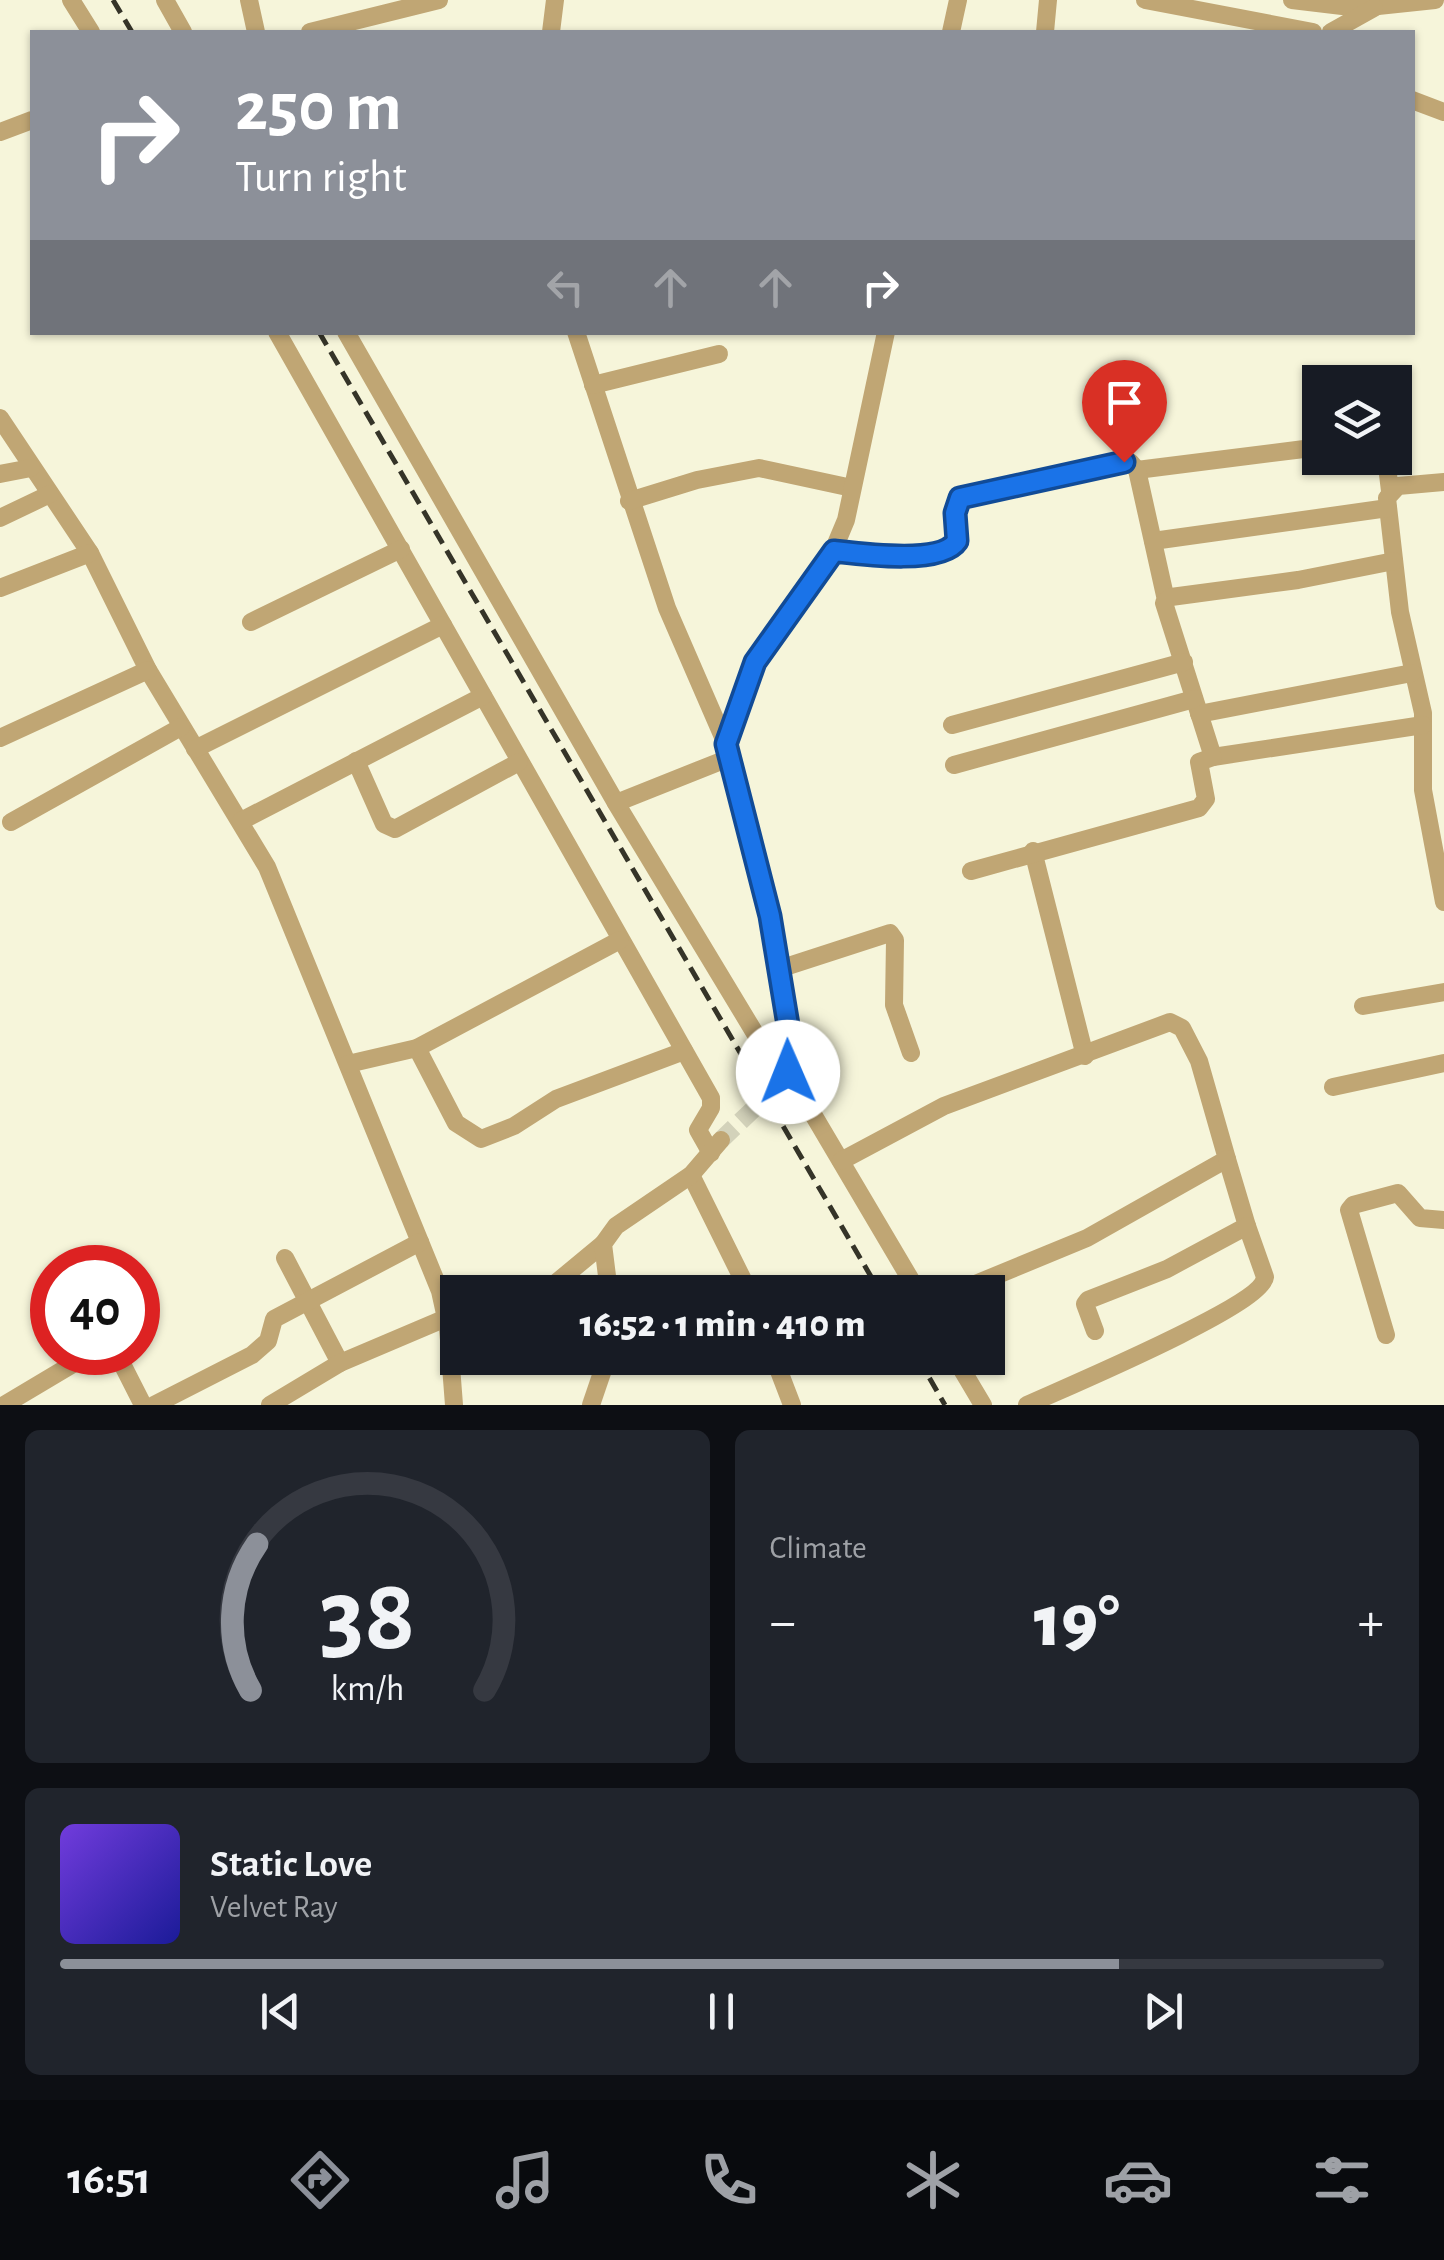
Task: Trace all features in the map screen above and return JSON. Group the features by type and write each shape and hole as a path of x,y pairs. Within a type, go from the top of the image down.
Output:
{"street":[{"path":"71,0 90,30"},
{"path":"165,0 182,30"},
{"path":"249,0 256,30"},
{"path":"318,30 439,0"},
{"path":"552,30 555,0"},
{"path":"951,30 958,0"},
{"path":"1045,30 1048,0"},
{"path":"1145,0 1303,30"},
{"path":"1292,0 1374,8 1435,0"},
{"path":"1335,30 1374,8"},
{"path":"1415,101 1444,112"},
{"path":"0,132 30,121"},
{"path":"280,335 711,1098 711,1108 698,1130 716,1146 690,1175 616,1226 603,1244 566,1275"},
{"path":"348,335 616,802 756,1035 841,1161 908,1275"},
{"path":"577,335 667,608 727,751 779,969 788,1025 786,1077"},
{"path":"616,802 727,751 755,662 834,551 885,335"},
{"path":"593,385 719,354"},
{"path":"0,418 90,553 148,670 267,867 420,1242 440,1300"},
{"path":"1138,470 1302,448"},
{"path":"834,551 871,556 944,551 957,541 955,513 960,498 1124,462 1134,464 1166,600 1213,756"},
{"path":"0,474 31,468"},
{"path":"629,501 697,480 760,468 852,488"},
{"path":"1387,475 1394,561 1423,725 1423,790 1444,902"},
{"path":"1153,541 1389,500 1398,486 1444,482"},
{"path":"0,518 50,494"},
{"path":"251,622 401,549"},
{"path":"0,588 90,553"},
{"path":"1166,600 1394,561"},
{"path":"194,748 444,626"},
{"path":"952,725 1184,662"},
{"path":"0,738 148,670"},
{"path":"954,766 1196,707 1412,673"},
{"path":"241,821 483,696"},
{"path":"971,871 1204,805 1199,762 1213,756 1423,725"},
{"path":"12,822 182,727"},
{"path":"356,761 384,824 395,829 519,762"},
{"path":"1033,852 1085,1056"},
{"path":"779,969 890,934 895,940 894,1005 910,1053"},
{"path":"348,1064 417,1048 620,940"},
{"path":"1363,1006 1444,992"},
{"path":"841,1161 944,1106 1177,1023 1199,1061 1265,1277 1258,1292 1180,1334 1027,1405"},
{"path":"417,1048 456,1123 481,1139 514,1126 556,1099 684,1051"},
{"path":"1333,1088 1444,1063"},
{"path":"998,1275 1070,1246 1227,1159"},
{"path":"690,1175 740,1275"},
{"path":"1386,1335 1349,1210 1352,1204 1398,1193 1420,1218 1444,1220"},
{"path":"1095,1330 1085,1304 1088,1300 1166,1269 1247,1226"},
{"path":"154,1405 252,1354 268,1341 274,1319 420,1242"},
{"path":"603,1244 606,1275"},
{"path":"285,1258 340,1363"},
{"path":"270,1405 340,1363 440,1321"},
{"path":"4,1405 54,1375"},
{"path":"127,1375 142,1405"},
{"path":"453,1375 454,1405"},
{"path":"590,1405 601,1375"},
{"path":"780,1375 791,1405"},
{"path":"966,1375 983,1405"}],"tunnel":[{"path":"721,1140 783,1081"}],"railway":[{"path":"113,0 131,30"},
{"path":"321,335 870,1275"},
{"path":"928,1375 945,1405"}],"route":[{"path":"788,1072 788,1025 770,916 726,744 755,662 834,551 871,556 944,551 957,541 955,513 960,498 1124,462"}]}
